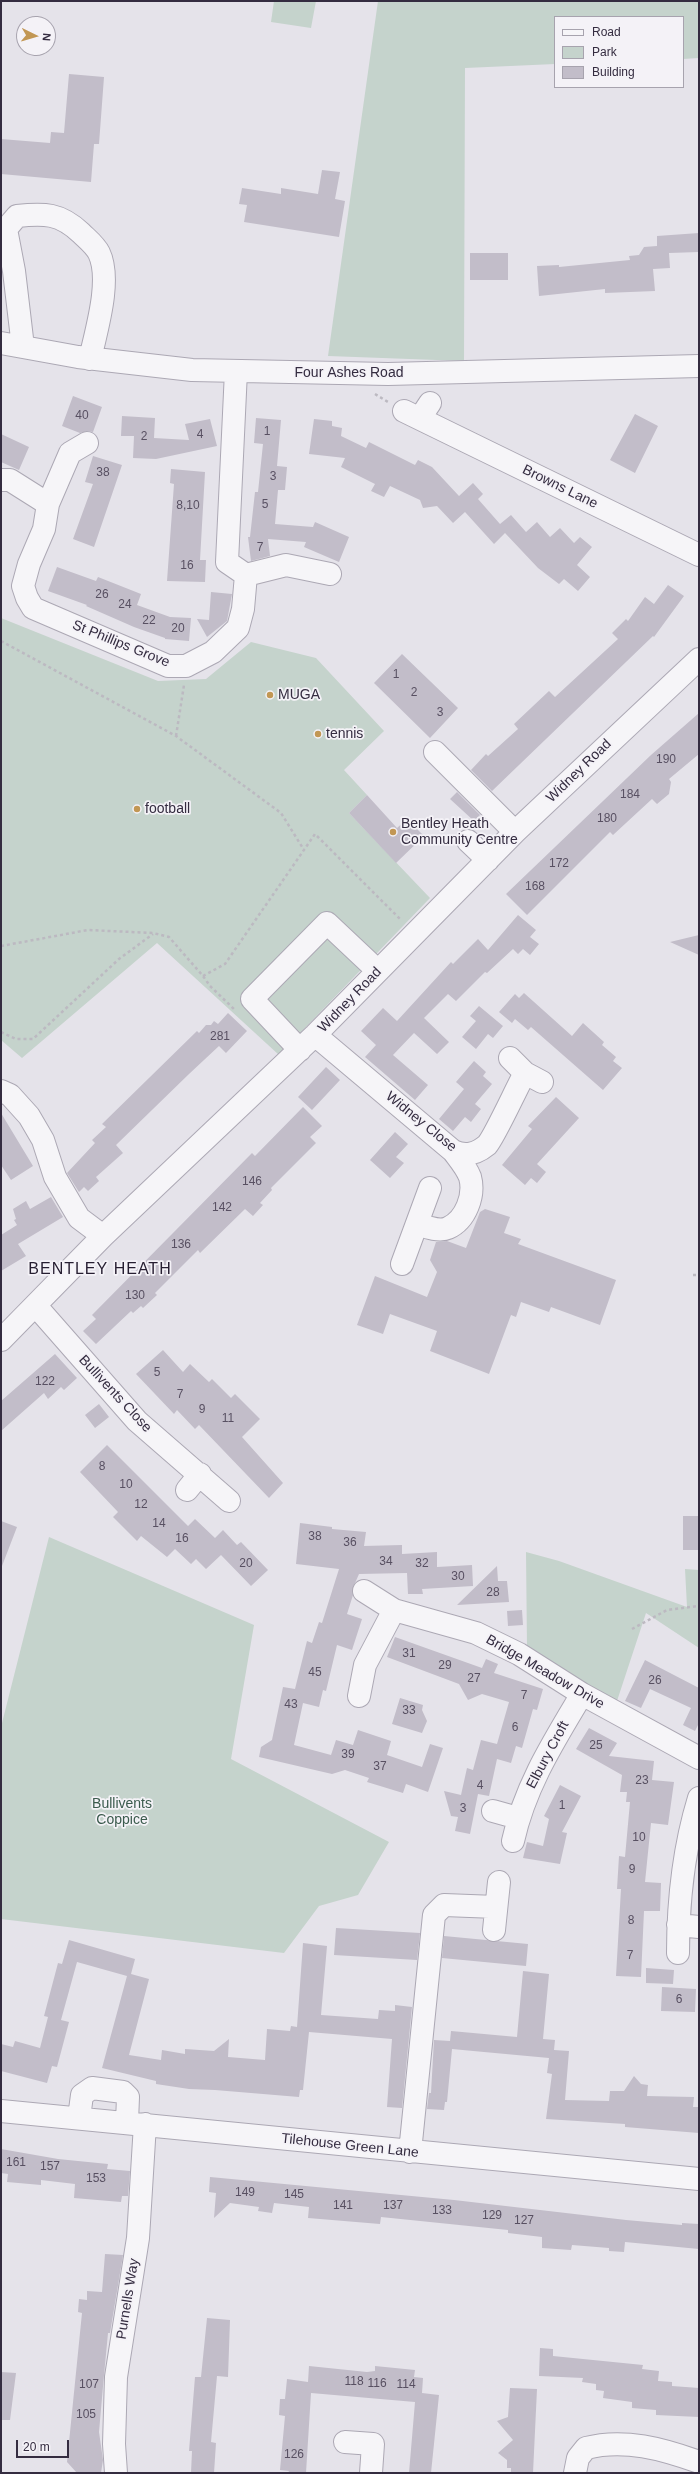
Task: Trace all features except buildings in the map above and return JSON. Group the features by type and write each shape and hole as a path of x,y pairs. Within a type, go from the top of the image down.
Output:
{"street":[{"path":"23,347 14,271 6,229 17,216 42,213 68,221 93,244 100,254 104,277 100,313 90,358"},
{"name":"Four Ashes Road","path":"1,343 90,358 192,370 388,374 699,366"},
{"path":"236,371 227,562 246,575 286,565 330,574"},
{"name":"Browns Lane","path":"418,411 699,555"},
{"name":"St Phillips Grove","path":"87,443 70,453 48,504 44,529 23,586 27,598 34,608 168,666 186,666 213,652 238,628 244,609 246,575"},
{"path":"1,480 10,480 48,504"},
{"name":"Widney Road","path":"1,1340 103,1236 308,1043 515,832 699,659"},
{"path":"434,752 515,832"},
{"path":"468,841 488,860"},
{"name":"Widney Close","path":"378,971 327,923 252,999 308,1043 453,1151 465,1155 474,1153 488,1144 526,1071"},
{"path":"1,1091 10,1095 29,1116 43,1140 55,1177 79,1218 103,1236"},
{"path":"418,1224 428,1228 447,1229 458,1221 467,1210 471,1196 470,1179 466,1168 453,1151"},
{"path":"402,1264 430,1188"},
{"name":"Bullivents Close","path":"36,1306 137,1421 194,1482 229,1501"},
{"name":"Bridge Meadow Drive","path":"364,1591 394,1610 476,1633 519,1654 582,1694 699,1758"},
{"path":"359,1696 365,1665 394,1610"},
{"name":"Elbury Croft","path":"513,1840 518,1818 538,1766 582,1694"},
{"path":"678,1953 688,1926 692,1820 699,1798"},
{"path":"493,1811 518,1818"},
{"path":"494,1930 499,1882"},
{"path":"410,2152 434,1914 444,1905 496,1907"},
{"name":"Purnells Way","path":"79,2118 82,2095 92,2088 123,2092 128,2097 136,2123 138,2238 116,2377 114,2444 116,2473"},
{"name":"Tilehouse Green Lane","path":"1,2110 410,2152 699,2179"},
{"path":"345,2442 373,2444 371,2473"},
{"path":"575,2473 578,2458 586,2448 600,2444 661,2449 699,2462"}],"path":[{"path":"1,641 176,736 281,813 304,850"},
{"path":"176,736 186,666"},
{"path":"1,946 88,930 153,933 169,937 203,976 225,964 315,834 415,934"},
{"path":"1,1032 16,1039 33,1039 120,959 153,933"},
{"path":"693,1275 699,1275"},
{"path":"632,1629 667,1610 698,1606"}],"green space":[{"path":"274,1 316,1 311,28 271,22"},
{"path":"378,1 699,1 699,58 684,59 684,16 554,16 554,64 465,68 464,361 328,356"},
{"path":"1,618 158,681 206,679 251,642 316,658 384,731 344,770 367,795 349,813 430,898 279,1055 157,943 22,1058 1,1040"},
{"name":"Bullivents Coppice","path":"49,1537 254,1625 231,1759 389,1842 358,1895 319,1906 284,1953 1,1919 1,1727"},
{"path":"526,1552 559,1561 687,1607 685,1569 699,1570 699,1648 646,1613 616,1704 527,1648"}],"place":[{"name":"MUGA","path":"270,695"},
{"name":"tennis","path":"318,734"},
{"name":"football","path":"137,809"},
{"name":"Bentley Heath Community Centre","path":"393,832"}],"district":[{"name":"BENTLEY HEATH","path":"100,1270"}]}
